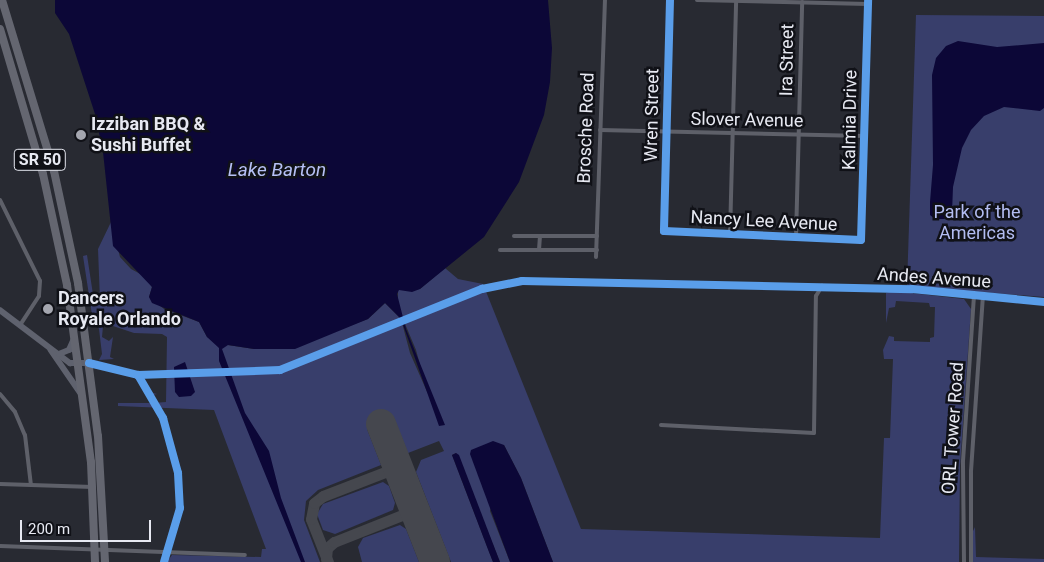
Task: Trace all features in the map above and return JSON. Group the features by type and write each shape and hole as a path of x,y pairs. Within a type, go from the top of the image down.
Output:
{"highway":[{"name":"SR 50","path":"2,0 60,194 90,367 101,464 105,562"},
{"name":"SR 50","path":"0,29 24,104 43,174 75,331 93,487 95,562"},
{"path":"0,38 9,57"},
{"path":"24,104 32,114 45,162 54,172"},
{"path":"43,174 60,194"}],"street":[{"name":"Brosche Road","path":"596,257 605,0"},
{"name":"Wren Street","path":"664,231 670,0"},
{"path":"697,0 868,2"},
{"path":"730,235 736,1"},
{"name":"Ira Street","path":"796,238 802,2"},
{"name":"Kalmia Drive","path":"861,240 868,2"},
{"name":"Slover Avenue","path":"600,130 864,136"},
{"path":"0,200 40,281 39,296 21,324"},
{"name":"Nancy Lee Avenue","path":"664,231 861,240"},
{"path":"514,236 597,236"},
{"path":"538,250 540,236"},
{"path":"500,250 597,250"},
{"name":"Andes Avenue","path":"661,426 814,433 816,296 822,286 912,289 1044,302"},
{"name":"ORL Tower Road","path":"964,562 962,522 974,295"},
{"name":"ORL Tower Road","path":"970,562 969,523 983,296"},
{"path":"0,310 79,368"},
{"path":"59,354 72,347 75,331"},
{"path":"50,348 67,371 83,398"},
{"path":"67,371 90,367"},
{"path":"0,394 14,412 25,435 31,485"},
{"path":"966,425 974,426"},
{"path":"0,484 93,487"},
{"path":"962,522 969,523"},
{"path":"0,546 245,555"},
{"path":"164,562 165,552"}],"green space":[{"name":"Park of the Americas","path":"916,15 1044,16 1044,297 907,286"},
{"path":"111,222 120,257 131,269 144,276 152,287 149,297 164,309 199,322 207,337 221,344 254,349 335,331 368,319 385,303 401,319 410,353 428,394 416,350 398,307 398,290 420,289 445,268 458,279 483,284 581,529 880,538 884,438 890,438 893,359 884,359 883,350 889,336 894,337 894,341 930,342 930,338 934,337 935,307 930,307 929,303 896,301 895,307 889,308 886,323 886,293 893,291 964,299 971,309 960,466 959,562 553,562 521,478 504,445 490,511 510,562 500,562 456,453 452,455 493,562 451,562 416,472 421,460 444,451 439,441 408,453 394,418 367,429 381,465 318,490 306,501 304,520 320,562 167,562 172,555 261,557 262,549 266,549 214,410 118,406 118,403 152,403 153,393 157,394 153,395 153,403 166,402 167,337 162,334 134,333 107,324 103,326 102,337 109,341 113,337 110,357 114,359 99,360 102,354 99,329 92,315 83,256 87,255 94,301 100,301 98,249"},
{"path":"383,482 389,486 395,503 393,510 335,534 323,530 317,514 323,504"},
{"path":"400,525 406,529 419,562 362,562 358,547 363,538"},
{"path":"975,527 976,557 1044,559 1044,562 972,562 972,533"}],"water":[{"name":"Lake Barton","path":"55,0 548,0 552,48 550,82 544,115 519,182 484,237 420,289 412,292 399,290 397,294 406,329 445,425 439,426 401,319 385,303 368,319 295,349 254,349 228,345 222,349 245,413 269,451 281,498 305,562 301,562 219,361 219,348 207,337 199,322 152,303 149,297 152,287 113,246 103,152 95,114 69,34 55,13"},
{"path":"958,41 997,47 1044,43 1044,108 1040,111 1004,107 984,116 971,130 962,148 953,187 952,213 944,219 935,219 930,215 933,165 932,75 936,58 946,46"},
{"path":"185,362 195,392 191,396 179,397 175,392 174,367"},
{"path":"493,441 504,445 521,478 553,562 510,562 470,454 471,450"},
{"path":"456,453 459,455 500,562 493,562 452,455"}],"taxiway":[{"path":"328,562 311,519 314,503 323,496 398,467"},
{"path":"326,559 327,548 334,542 415,510"}],"runway":[{"path":"381,424 435,562"}],"cycle path":[{"path":"670,0 664,231 861,240 868,0"},
{"path":"89,363 138,375 280,370 482,289 522,281 912,289 1044,302"},
{"path":"138,375 163,418 178,473 180,508 164,562"}],"place":[{"name":"Izziban BBQ & Sushi Buffet","path":"81,135"},
{"name":"Dancers Royale Orlando","path":"48,309"}]}
